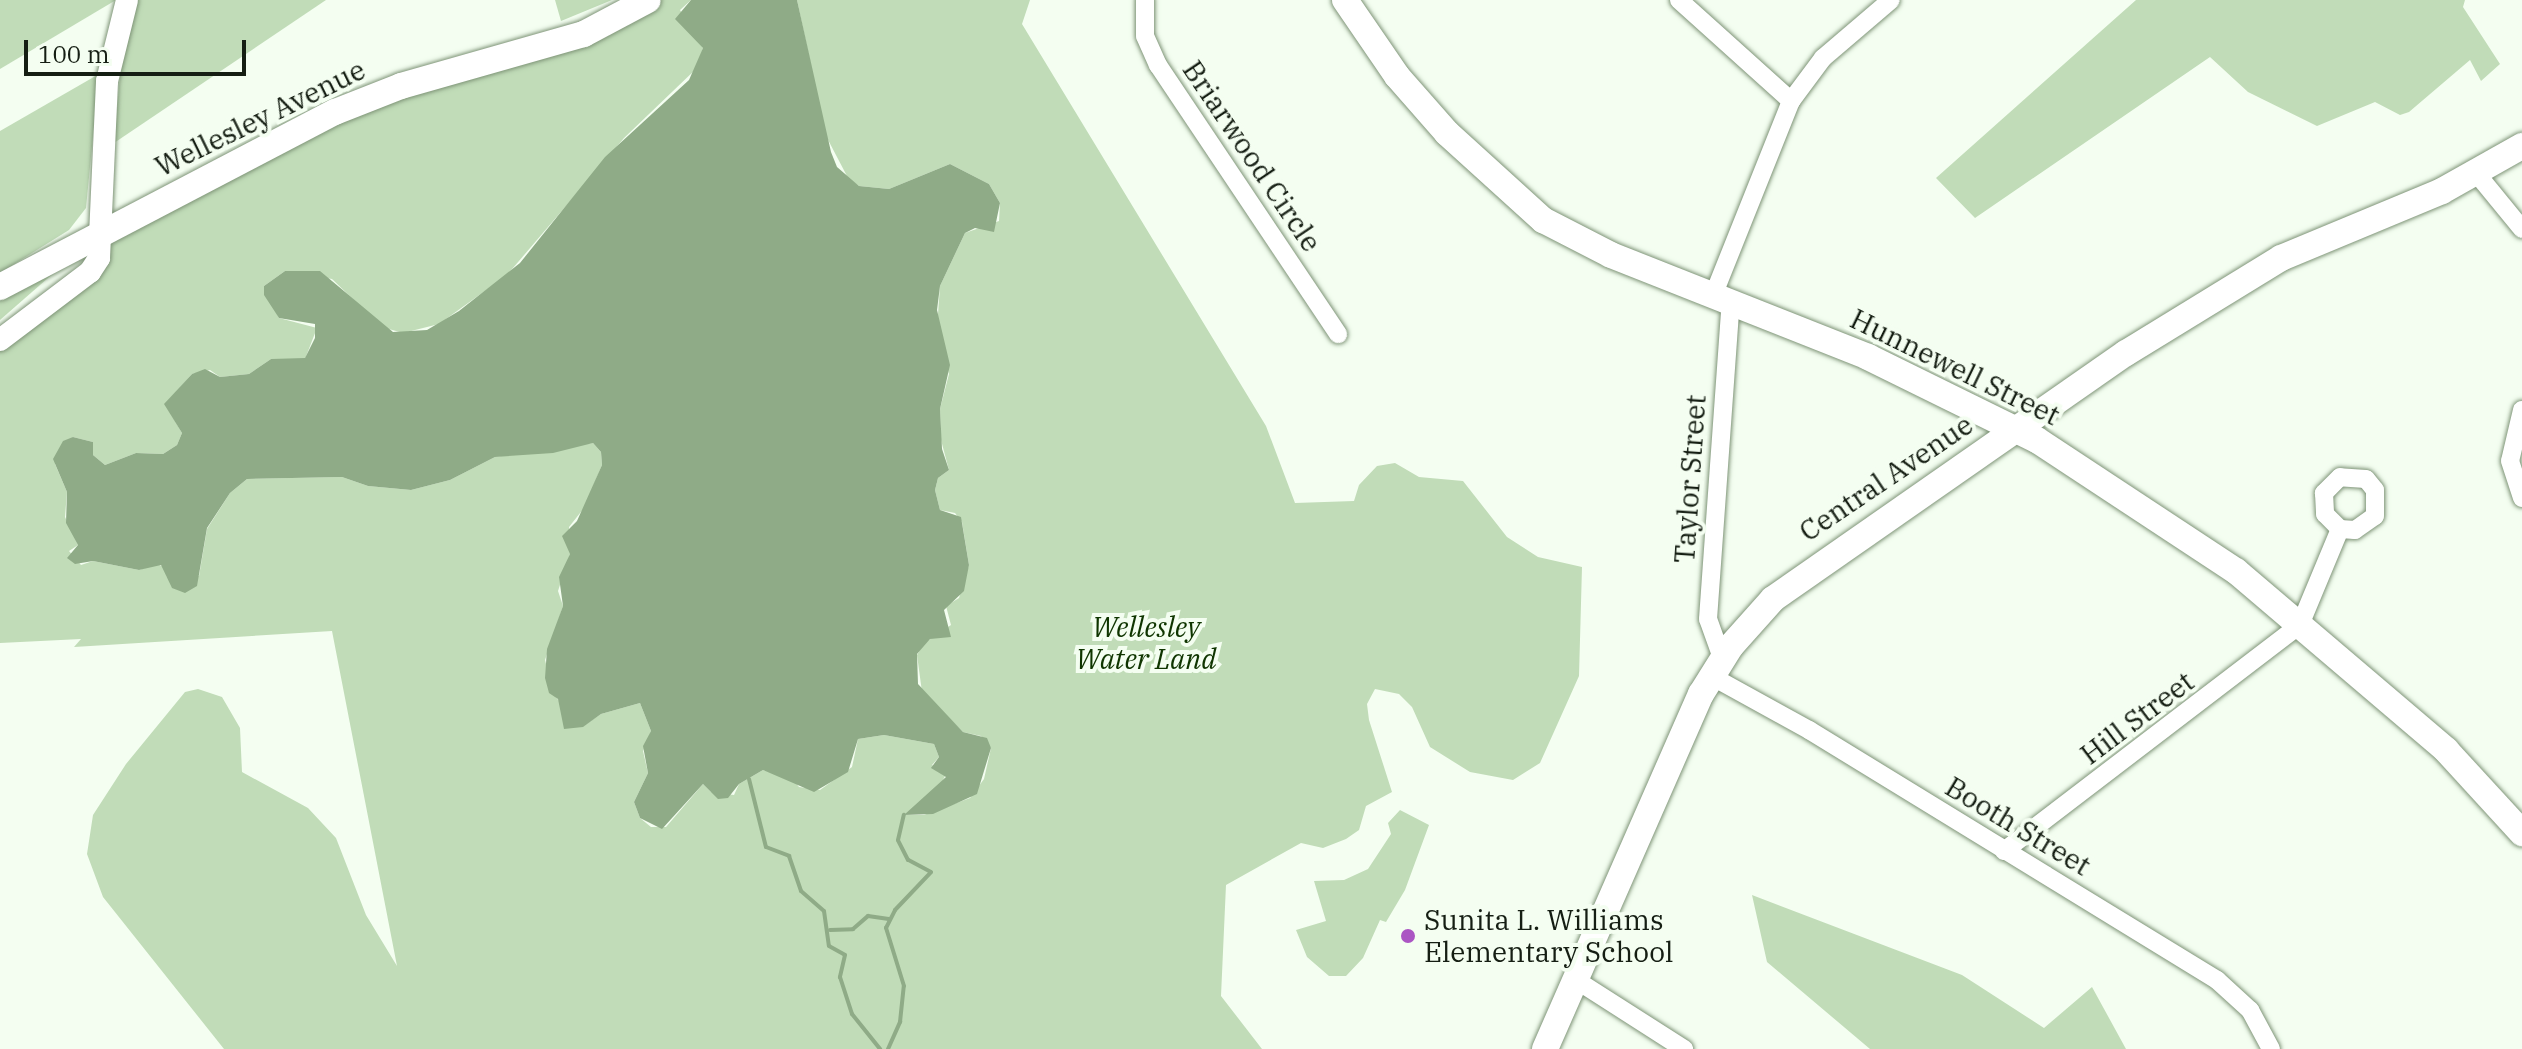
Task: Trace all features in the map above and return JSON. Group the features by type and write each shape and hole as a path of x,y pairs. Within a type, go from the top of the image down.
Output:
{"main road":[{"name":"Wellesley Avenue","path":"0,287 335,112 401,86 584,34 648,0"},
{"name":"Hunnewell Street","path":"1345,0 1397,76 1447,133 1543,220 1576,240 1868,357 2016,429 2200,545 2300,625 2446,750 2522,833"},
{"name":"Central Avenue","path":"1545,1049 1573,978 1716,667 1754,617 1796,579 2016,429 2281,258 2477,174 2522,146"}],"street":[{"path":"0,340 73,285 97,236 107,81 127,0"},
{"name":"Briarwood Circle","path":"1145,0 1145,36 1158,65 1338,334"},
{"path":"1679,0 1791,101"},
{"name":"Taylor Street","path":"1716,667 1708,619 1722,299 1791,101 1823,58 1891,0"},
{"path":"2477,174 2522,229"},
{"path":"2522,410 2510,461 2522,498"},
{"path":"2300,625 2340,529"},
{"name":"Hill Street","path":"2004,851 2300,625"},
{"name":"Booth Street","path":"1716,667 2004,851 2217,980 2250,1010 2271,1049"},
{"path":"1573,978 1684,1049"}],"green space":[{"path":"0,0 116,0 0,69"},
{"path":"138,0 326,0 114,143 122,53"},
{"path":"555,0 612,0 561,21"},
{"name":"Wellesley Water Land","path":"652,0 691,0 680,10 703,48 697,68 624,138 507,275 439,324 403,333 382,327 332,279 285,271 264,286 279,318 317,328 305,359 271,359 249,374 220,377 210,370 192,374 165,404 182,433 177,445 163,454 136,453 105,465 93,455 93,442 73,437 55,464 67,492 65,517 78,545 69,551 81,565 93,561 139,570 157,564 164,567 167,577 199,576 207,529 230,493 247,479 342,477 368,486 411,490 450,480 495,457 593,443 601,452 602,465 584,508 569,527 570,554 558,591 563,606 545,660 554,695 582,727 601,714 640,703 651,731 643,751 648,773 634,802 640,818 651,827 666,827 703,784 711,792 734,795 739,784 763,770 793,779 799,787 820,790 852,767 858,739 884,735 934,744 939,757 932,765 946,774 939,788 905,815 924,815 970,798 984,779 991,748 981,736 963,732 922,692 917,655 924,643 951,625 946,606 959,598 969,565 962,522 955,513 940,510 935,490 938,478 949,470 941,440 940,409 949,374 937,328 940,286 965,233 999,221 1000,203 989,184 950,164 889,189 859,186 848,178 826,136 797,0 1030,0 1022,24 1266,426 1295,503 1354,501 1359,485 1377,466 1395,463 1419,477 1463,481 1507,537 1538,557 1582,567 1579,676 1540,763 1513,780 1470,772 1430,747 1412,707 1399,694 1375,689 1367,704 1369,720 1392,792 1366,806 1359,830 1346,839 1323,848 1301,843 1226,885 1221,996 1262,1049 224,1049 103,897 87,854 93,815 126,764 185,692 198,689 222,697 240,728 242,772 308,808 336,838 366,915 397,966 332,631 74,647 81,639 0,643 0,349 100,265 105,240 325,129"},
{"path":"2136,0 2465,0 2463,7 2500,64 2481,81 2470,60 2409,112 2400,115 2375,102 2317,126 2248,92 2210,57 1975,218 1936,178"},
{"path":"99,74 86,208 69,230 0,273 0,131"},
{"path":"56,271 0,320 0,300"},
{"path":"1400,810 1429,825 1405,890 1386,922 1380,920 1363,958 1346,976 1329,976 1307,957 1296,930 1326,921 1314,881 1344,880 1368,869 1391,834 1388,823"},
{"path":"1752,895 1962,975 2044,1028 2092,987 2126,1049 1870,1049 1767,962"}],"shaded area":[{"path":"691,0 797,0 831,152 837,167 859,186 889,189 950,164 989,184 1000,203 994,232 975,228 965,233 940,286 937,310 950,365 940,409 942,449 949,470 938,478 935,490 940,510 961,517 969,565 964,591 944,610 951,637 930,639 917,654 918,684 963,732 987,738 991,748 977,794 933,814 904,815 946,777 931,768 939,757 934,744 884,735 858,739 848,772 814,792 763,770 739,784 728,798 718,799 703,784 662,829 640,818 634,802 648,773 643,746 651,731 640,703 601,714 583,727 564,729 558,699 549,693 545,678 547,649 563,606 559,577 570,554 562,536 577,521 602,465 601,452 593,443 553,453 495,457 450,480 411,490 368,486 342,477 247,479 230,493 207,528 197,586 185,593 172,588 161,565 139,570 93,561 75,564 67,558 78,545 66,523 67,492 53,459 63,441 73,437 93,442 93,455 105,465 136,453 163,454 177,445 182,433 164,404 192,374 205,369 220,377 249,374 271,359 305,358 315,338 315,324 279,318 264,295 264,286 285,271 320,271 393,332 427,330 459,311 520,263 605,157 689,80 703,48 675,19"}],"waterway":[{"path":"749,779 766,847 789,856 801,891 824,911 829,946 845,955 840,977 852,1014 880,1049"},
{"path":"888,1049 900,1022 904,986 886,928 895,910 931,872 908,860 898,840 904,815"},
{"path":"830,930 853,929 868,916 889,919"}],"place":[{"name":"Sunita L. Williams Elementary School","path":"1408,936"}]}
